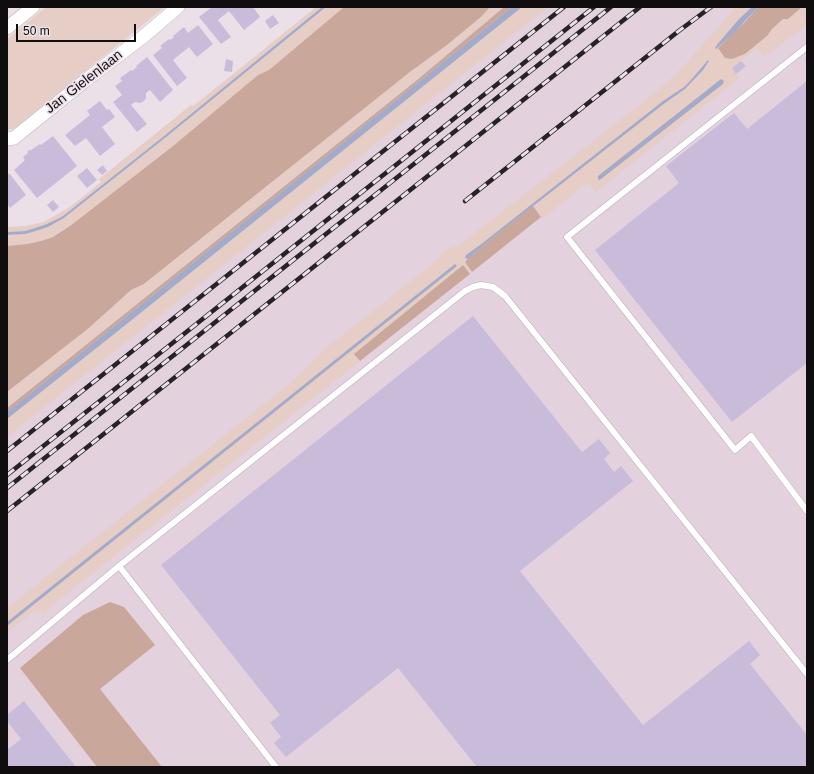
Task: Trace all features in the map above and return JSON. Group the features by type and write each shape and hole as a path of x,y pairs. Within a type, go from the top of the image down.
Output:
{"street":[{"path":"7,28 33,7"},
{"name":"Jan Gielenlaan","path":"7,139 14,138 144,36 178,7"}],"lane":[{"path":"807,47 567,237 735,450 752,436 807,511"},
{"path":"7,660 119,566 464,292 473,287 482,285 493,287 505,296 807,674"},
{"path":"119,566 276,767"}],"shaded area":[{"path":"46,7 165,7 15,128 7,130 7,39"},
{"path":"316,7 322,7 63,216 47,224 25,231 7,232 7,227 25,226 44,222 79,200 101,182 99,179"},
{"path":"326,7 344,7 269,70 258,75 173,146 70,226 53,237 41,241 7,246 7,235 36,231 48,227 64,218"},
{"path":"344,7 490,7 481,17 447,45 410,72 144,284 131,290 89,328 7,392 7,246 41,241 53,237 70,226 173,146 258,75 269,70"},
{"path":"490,7 504,7 417,80 7,408 7,392 89,328 131,290 144,284 410,72 447,45 481,17"},
{"path":"504,7 807,7 807,767 7,767 7,408 417,80"},
{"path":"504,7 512,7 7,412 7,408 417,80"},
{"path":"522,7 548,7 7,437 7,419"},
{"path":"735,7 752,7 739,19 716,46 715,48 718,48 725,58 768,35 771,30 783,19 788,19 802,7 807,7 807,25 764,57 757,48 732,68 739,78 596,192 588,182 543,219 533,206 685,88 703,70 709,61 707,60 684,87 466,255 465,258 468,259 465,262 472,272 470,274 463,265 354,354 360,361 43,613 41,611 37,614 34,611 7,633 7,626 455,264 7,622 7,608 290,383 330,345 441,257 439,255 447,249 463,242 646,100 689,60"},
{"path":"758,7 802,7 788,19 783,19 771,30 768,35 745,54 732,59 725,58 718,48"},
{"path":"533,206 541,217 472,272 465,262 491,239"},
{"path":"463,265 470,274 360,361 354,354"},
{"path":"110,602 124,607 155,645 100,689 162,767 97,767 20,668 83,615"}],"water":[{"path":"322,7 326,7 64,218 48,227 36,231 25,234 7,235 7,232 25,231 47,224 63,216"},
{"path":"512,7 522,7 7,419 7,412"},
{"path":"752,7 758,7 733,34 716,49 716,46 739,19"},
{"path":"708,60 709,61 703,70 685,89 491,239 468,259 465,258 466,255 663,101 684,87"},
{"path":"721,79 724,81 723,84 601,179 598,179 598,176"},
{"path":"455,264 457,266 7,626 7,622"}],"building":[{"path":"212,7 253,7 260,17 244,30 229,11 218,20 231,37 221,44 199,17"},
{"path":"273,15 279,23 270,29 265,21"},
{"path":"198,25 213,44 197,57 189,47 173,60 187,78 177,86 153,55 162,48 160,46 174,37 173,36 184,27 188,33"},
{"path":"147,57 173,90 160,102 150,90 146,93 146,98 144,101 140,103 135,102 131,105 147,124 137,132 113,102 122,95 115,86 122,81 120,78 131,70 132,71"},
{"path":"226,59 233,61 232,72 224,71"},
{"path":"741,61 746,66 736,74 732,68"},
{"path":"807,81 807,363 732,422 595,250 679,183 666,166 734,113 747,129"},
{"path":"100,101 115,117 102,127 115,144 100,156 86,138 75,146 65,135 90,115 87,111"},
{"path":"53,136 77,166 37,198 14,170 25,160 23,157 29,150 40,144 41,145"},
{"path":"103,165 107,171 102,175 97,170"},
{"path":"87,168 97,180 87,188 77,176"},
{"path":"7,174 10,174 26,195 10,208 7,204"},
{"path":"53,200 59,207 53,212 47,205"},
{"path":"473,316 582,452 599,439 610,453 604,459 614,472 621,466 633,481 520,571 643,725 749,641 760,655 750,664 807,735 807,767 477,767 398,668 286,757 274,743 281,737 270,723 280,715 161,565"},
{"path":"24,701 76,767 7,767 7,750 21,739 7,721 7,715"}],"railway":[{"path":"7,451 564,7"},
{"path":"7,475 594,7"},
{"path":"7,488 611,7"},
{"path":"7,511 640,7"},
{"path":"465,201 711,7"}]}
